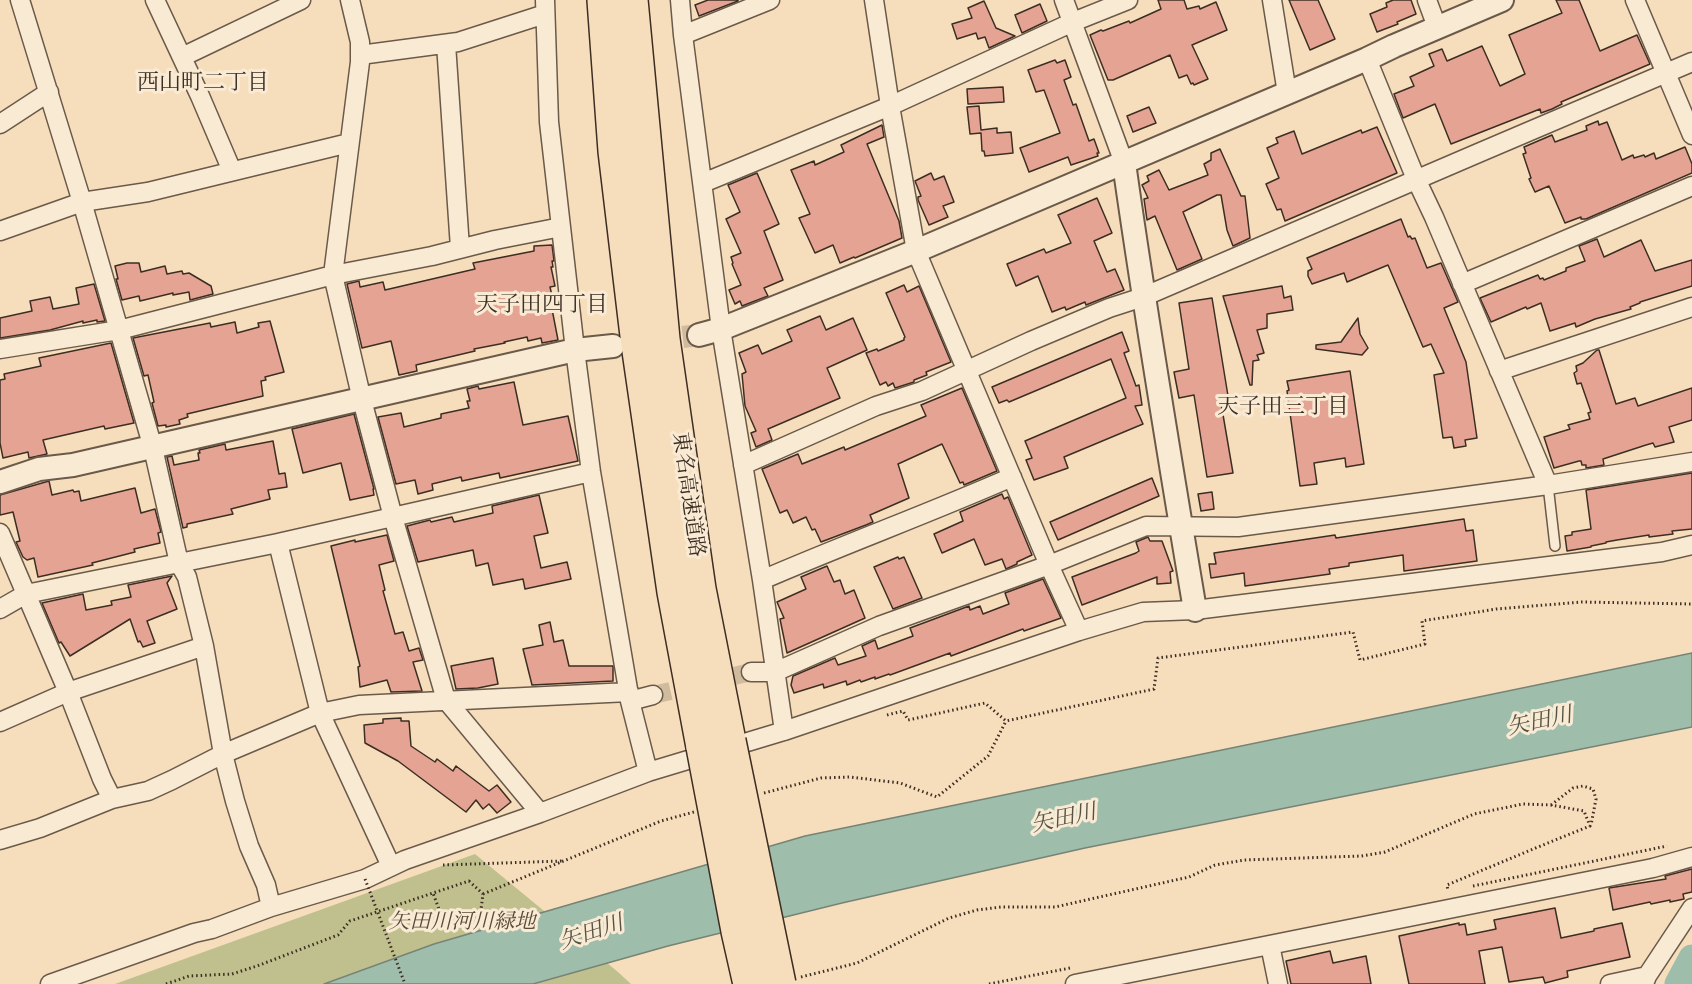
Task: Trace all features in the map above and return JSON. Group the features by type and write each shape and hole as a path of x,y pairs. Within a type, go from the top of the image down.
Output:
{"highway":[{"name":"東名高速道路","path":"604,0 615,151 638,344 674,592 785,981"},
{"name":"東名高速道路","path":"632,0 663,339 699,589 738,931 750,984"}],"street":[{"path":"20,0 82,202 153,447 179,564 187,577 204,646 223,754 249,846 266,885 271,907"},
{"path":"155,0 232,171"},
{"path":"182,57 271,7 302,0"},
{"path":"350,0 360,42 360,62 333,275 362,400 446,700 540,813"},
{"path":"680,0 721,329 784,731"},
{"path":"683,35 770,0"},
{"path":"874,0 916,250 1079,632"},
{"path":"1064,0 1124,163 1143,297 1194,610"},
{"path":"703,183 890,106 1073,22 1128,0"},
{"path":"1272,0 1287,93"},
{"path":"1427,0 1437,27"},
{"path":"699,335 721,329 916,250 1502,0"},
{"path":"1635,0 1692,135"},
{"path":"360,55 458,42 545,7 549,122 591,472 630,696 648,772"},
{"path":"446,44 460,248"},
{"path":"1367,59 1416,179 1548,485"},
{"path":"743,465 876,406 922,391 1031,341 1109,308 1143,297 1692,62"},
{"path":"0,124 49,92"},
{"path":"0,231 82,202 148,192 349,143"},
{"path":"1462,285 1692,186"},
{"path":"0,349 119,330 333,275 432,256 561,227"},
{"path":"1499,371 1692,307"},
{"path":"0,482 39,469 74,465 575,350 613,346"},
{"path":"751,672 775,672 879,626 1049,565 1146,526 1238,527 1548,485 1692,462"},
{"path":"0,609 26,594 278,543 591,472"},
{"path":"762,579 951,504 1012,477"},
{"path":"0,533 112,799"},
{"path":"278,543 320,713 391,867"},
{"path":"50,984 271,907 365,879 433,850 648,772 784,731 1143,612 1194,610 1662,552 1692,545"},
{"path":"0,722 68,692 204,646"},
{"path":"0,840 40,828 112,799 148,791 223,754 320,713 359,705 446,700 653,695"},
{"path":"1075,984 1106,981 1270,945 1653,868 1692,857"},
{"path":"1610,984 1646,980 1692,908"},
{"path":"1270,945 1278,984"}],"lane":[{"path":"1548,485 1555,546"}],"path":[{"path":"881,717 903,711 908,720 985,703 1006,721 1154,689 1158,658 1353,632 1360,660 1425,644 1422,621 1496,609 1582,602 1692,604"},
{"path":"1551,805 1574,788 1583,786 1593,789 1596,799 1590,826"},
{"path":"785,981 857,963 949,918 977,910 1001,907 1055,907 1189,877 1215,865 1244,860 1360,856 1385,852 1474,814 1523,804 1551,805 1584,811 1590,826"},
{"path":"1448,891 1447,885 1590,826"},
{"path":"433,850 438,865 564,861"},
{"path":"365,879 405,984"},
{"path":"166,984 189,976 232,974 257,966 339,935 350,921 433,893 469,881 483,894 480,917 446,928 433,893"}],"green space":[{"name":"矢田川河川緑地","path":"475,854 631,984 115,984"}],"water":[{"name":"矢田川","path":"1692,653 1692,727 1085,848 842,903 668,946 533,984 324,984 434,944 805,836"}],"building":[{"path":"708,0 738,1 699,16 695,5"},
{"path":"1158,0 1184,0 1187,9 1199,6 1200,9 1216,2 1227,30 1192,45 1208,79 1194,85 1191,84 1187,75 1179,78 1170,55 1113,80 1108,80 1090,35 1129,21 1130,23 1161,9"},
{"path":"1289,0 1318,0 1335,39 1310,50"},
{"path":"1393,0 1411,0 1416,14 1377,32 1370,14 1387,7 1386,3"},
{"path":"1556,0 1579,0 1600,51 1637,35 1650,64 1561,102 1562,104 1552,109 1541,113 1540,109 1451,144 1435,104 1403,118 1394,94 1414,86 1410,77 1434,66 1429,54 1442,49 1447,61 1482,46 1500,86 1525,74 1509,35 1562,13"},
{"path":"984,1 996,28 1015,36 989,48 985,37 978,39 976,33 957,39 952,24 972,18 968,8"},
{"path":"1040,4 1047,21 1022,33 1015,15"},
{"path":"1055,60 1057,63 1065,60 1071,77 1064,80 1073,105 1076,104 1089,141 1094,139 1099,153 1097,153 1098,156 1071,165 1068,157 1029,172 1020,148 1060,133 1044,90 1036,92 1028,70"},
{"path":"1003,87 1004,102 968,104 967,89"},
{"path":"979,106 981,130 997,128 997,133 1011,132 1013,153 985,156 982,151 981,133 970,134 967,107"},
{"path":"1149,107 1156,123 1133,132 1127,116"},
{"path":"1598,121 1599,125 1607,122 1622,160 1633,155 1634,158 1644,155 1645,157 1654,153 1656,159 1685,147 1692,164 1692,173 1586,219 1581,219 1581,217 1565,223 1549,186 1535,192 1529,179 1531,178 1523,154 1526,153 1524,147 1552,135 1555,142 1587,130 1586,126"},
{"path":"882,125 884,137 867,144 899,221 902,238 840,263 833,245 815,253 799,218 810,214 791,170 814,161 815,165 844,152 841,145"},
{"path":"1377,127 1397,173 1285,221 1281,209 1277,210 1266,184 1279,178 1267,148 1278,143 1276,138 1294,131 1302,154 1361,130 1362,133"},
{"path":"1220,149 1241,196 1245,196 1250,238 1233,246 1227,230 1221,195 1217,195 1183,212 1202,259 1177,270 1155,216 1147,220 1144,199 1148,198 1142,185 1149,181 1147,176 1159,170 1169,190 1208,175 1204,164 1211,160 1211,153"},
{"path":"757,173 779,224 764,231 783,280 764,288 768,296 742,306 740,301 735,304 729,290 741,285 731,257 741,253 726,219 740,212 728,185"},
{"path":"931,173 934,180 944,176 954,202 943,206 948,217 929,225 918,200 921,196 915,181"},
{"path":"1097,198 1112,233 1094,241 1107,272 1115,269 1124,290 1086,305 1085,302 1066,310 1065,307 1052,312 1038,276 1016,286 1007,264 1044,249 1046,253 1071,243 1058,215"},
{"path":"1401,219 1408,237 1415,238 1427,268 1441,263 1458,302 1444,308 1466,362 1477,438 1465,440 1466,446 1454,448 1452,437 1443,438 1434,375 1444,373 1431,344 1423,347 1388,265 1347,282 1344,273 1312,284 1308,276 1308,271 1312,269 1307,258"},
{"path":"1597,239 1604,257 1641,240 1655,271 1692,260 1692,286 1640,302 1630,307 1631,309 1576,327 1575,323 1550,331 1541,303 1491,322 1480,298 1538,275 1544,280 1566,271 1566,268 1585,261 1579,246"},
{"path":"552,245 554,261 551,267 555,286 550,287 558,340 542,343 541,338 528,341 527,337 504,342 416,365 417,371 399,375 391,341 362,348 347,284 359,281 360,287 383,282 385,290 475,269 473,263 534,251 534,246"},
{"path":"139,263 141,272 165,266 167,274 182,271 183,274 189,273 211,286 213,294 190,300 189,292 173,295 173,293 140,301 139,296 122,300 115,266"},
{"path":"94,284 105,321 83,323 83,321 50,330 0,338 0,318 32,311 30,301 50,297 53,309 79,304 76,288"},
{"path":"904,285 907,292 919,286 951,362 926,372 927,375 914,382 895,388 893,383 888,386 886,382 880,385 866,353 877,349 878,351 904,340 905,337 886,293"},
{"path":"1282,286 1284,298 1291,296 1293,310 1267,314 1267,328 1257,330 1264,353 1257,355 1259,360 1253,361 1252,385 1250,385 1223,296"},
{"path":"1212,298 1229,402 1221,403 1233,473 1207,477 1194,395 1179,398 1174,372 1189,369 1179,303"},
{"path":"820,316 826,330 853,318 867,350 827,368 840,398 768,429 772,440 756,447 751,433 756,431 745,406 742,374 746,372 739,353 758,345 762,354 792,341 787,330"},
{"path":"1358,318 1360,334 1368,348 1362,355 1316,349 1316,345 1341,342"},
{"path":"270,321 284,372 265,377 266,380 261,381 263,396 187,414 188,417 179,420 180,424 158,426 148,375 144,376 133,338 210,323 211,327 235,322 237,333 259,327 258,323"},
{"path":"1122,332 1129,351 1124,353 1136,386 1139,385 1142,405 1135,406 1143,424 1064,457 1068,468 1034,480 1026,460 1032,458 1025,441 1126,398 1111,359 1009,402 1007,400 999,403 992,387"},
{"path":"111,343 134,423 105,429 104,426 43,440 47,454 29,458 28,452 3,458 0,443 0,380 5,379 4,374 41,366 39,358"},
{"path":"1599,350 1616,404 1635,398 1638,406 1692,388 1692,420 1669,427 1674,442 1655,447 1653,443 1603,459 1604,465 1586,468 1586,465 1582,465 1579,461 1554,468 1544,437 1570,429 1568,425 1590,419 1588,413 1591,412 1581,383 1577,384 1574,373 1577,371 1576,366 1583,363"},
{"path":"1350,371 1364,464 1346,467 1345,458 1314,463 1317,484 1300,486 1287,381"},
{"path":"514,382 523,425 568,416 578,461 500,478 499,473 462,481 461,477 432,484 433,490 418,494 415,480 396,484 378,417 401,413 404,427 441,418 441,414 469,408 467,389"},
{"path":"962,388 997,471 964,485 963,482 960,483 942,444 898,464 909,498 870,515 873,522 866,525 821,542 806,517 793,523 787,510 780,513 762,469 798,454 802,464 844,447 845,450 926,416 921,405"},
{"path":"354,414 374,495 350,500 341,463 303,473 292,429"},
{"path":"273,441 279,474 285,473 287,487 268,490 270,499 231,509 233,514 187,524 187,527 183,528 167,457 172,456 174,465 199,460 199,450 225,444 226,450"},
{"path":"1692,473 1692,529 1672,531 1673,534 1617,540 1567,551 1565,536 1572,535 1572,532 1591,529 1586,490"},
{"path":"1152,478 1159,496 1058,540 1050,522"},
{"path":"49,481 52,495 73,490 74,492 79,491 81,501 135,488 141,513 155,509 161,532 158,533 160,543 134,549 135,552 92,563 93,565 38,577 34,558 27,560 23,557 16,542 20,541 13,512 0,515 0,495"},
{"path":"1212,492 1214,509 1201,511 1198,494"},
{"path":"1002,494 1004,499 1008,497 1032,555 1006,569 1002,559 985,565 974,539 942,553 934,534 963,521 960,512"},
{"path":"539,495 548,533 534,536 541,568 567,562 571,579 525,589 523,579 493,585 488,563 476,566 473,550 418,562 407,526 452,517 454,522 493,513 492,506"},
{"path":"1464,519 1466,531 1473,530 1477,561 1404,571 1403,555 1349,563 1349,566 1329,569 1330,574 1245,586 1244,573 1211,578 1209,564 1216,564 1214,553"},
{"path":"387,535 394,561 379,565 385,590 383,591 395,634 403,632 409,651 419,648 423,660 413,662 422,691 391,692 387,680 360,687 358,667 360,666 331,546"},
{"path":"1148,537 1150,541 1162,541 1173,571 1170,572 1171,583 1157,584 1157,577 1082,605 1072,577 1136,553 1139,551 1136,542"},
{"path":"898,557 899,559 904,557 922,598 893,609 874,567"},
{"path":"827,566 834,582 840,580 845,594 854,590 865,618 787,653 780,619 784,618 777,602 806,589 801,577"},
{"path":"172,576 167,583 177,609 147,621 155,643 143,647 140,641 138,642 130,619 70,656 61,642 59,643 42,603 83,594 86,610 112,605 111,601 131,597 128,585"},
{"path":"1043,579 1061,618 1024,631 1023,629 951,656 950,653 890,675 861,682 860,680 847,685 846,681 824,688 823,684 794,693 791,685 793,676 835,658 838,665 866,656 862,646 875,640 878,649 913,636 910,628 969,606 970,610 980,606 983,614 1009,604 1005,593"},
{"path":"550,622 554,642 563,640 569,666 613,666 613,681 532,685 523,649 543,645 539,625"},
{"path":"493,658 498,684 456,689 451,666"},
{"path":"401,718 401,721 409,721 411,746 435,762 437,759 453,771 456,766 489,791 497,785 511,802 497,813 489,804 483,809 476,800 466,812 398,761 365,743 364,725 383,723 383,719"},
{"path":"1692,869 1692,892 1683,894 1684,899 1651,904 1650,902 1613,910 1609,888 1666,879 1665,876"},
{"path":"1555,908 1561,938 1622,923 1630,957 1567,971 1568,977 1545,983 1543,977 1509,982 1502,947 1479,951 1485,984 1409,984 1399,936 1459,923 1459,925 1465,924 1467,935 1496,929 1494,920"},
{"path":"1330,951 1333,963 1366,956 1371,984 1291,984 1286,961"}],"waterway":[{"path":"1678,984 1692,958"}],"tunnel":[{"path":"650,341 699,335"},
{"path":"653,695 751,672"}],"district":[{"name":"西山町二丁目","path":"203,85"},
{"name":"天子田四丁目","path":"542,307"},
{"name":"天子田三丁目","path":"1283,409"}]}
